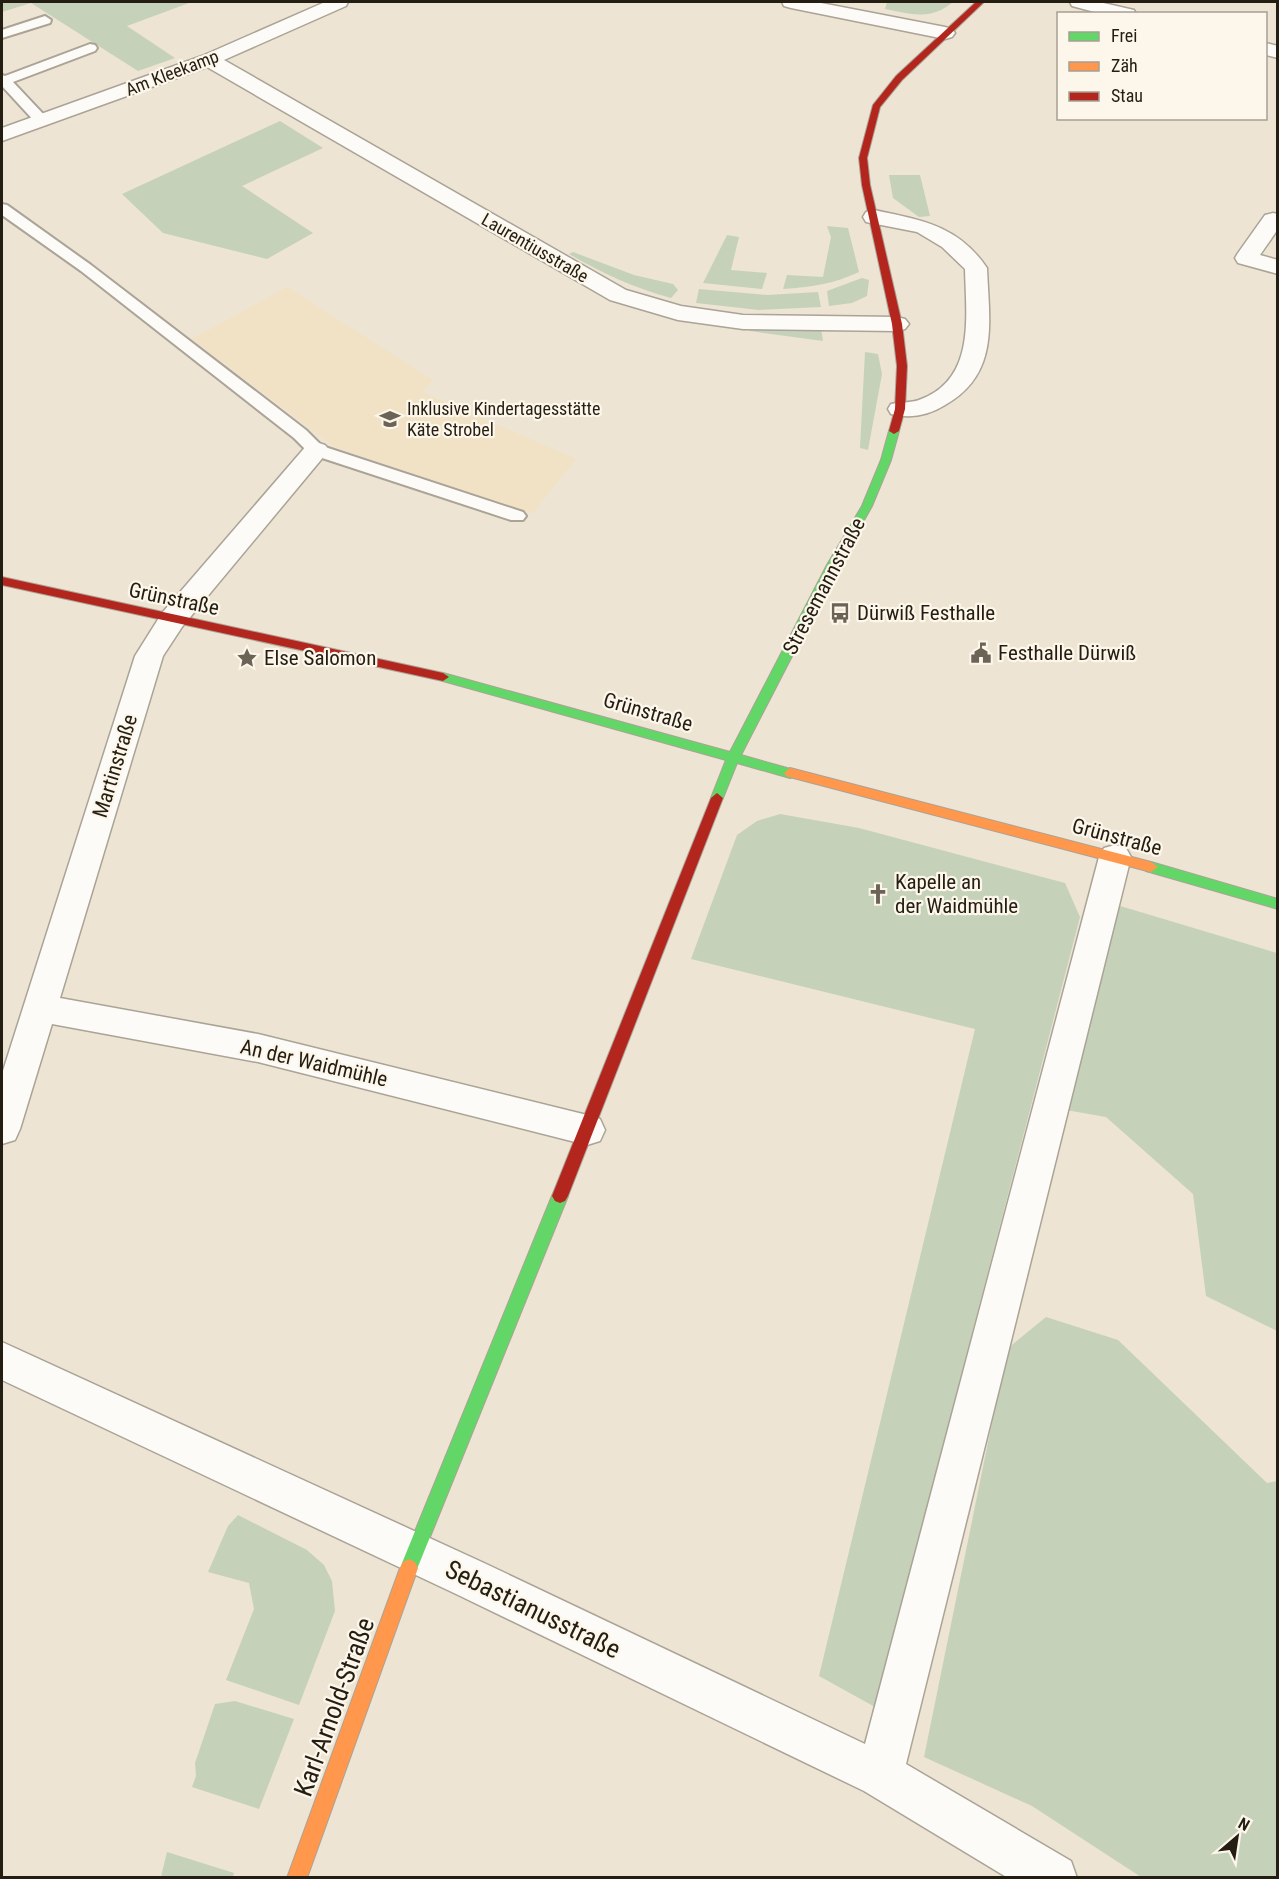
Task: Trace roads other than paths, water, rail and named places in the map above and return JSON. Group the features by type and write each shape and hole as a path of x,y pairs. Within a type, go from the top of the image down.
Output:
{"street":[{"name":"Am Kleekamp","path":"2,135 209,60 339,2"},
{"path":"791,2 945,33"},
{"name":"Stresemannstraße","path":"733,758 833,565 867,506 886,460 900,409 902,366 897,324 866,185 863,158 876,107 899,78 980,2"},
{"path":"1079,2 1119,12"},
{"name":"Laurentiusstraße","path":"209,60 618,295 678,313 743,322 897,324"},
{"path":"874,217 924,227 950,242 976,268 978,331 970,369 951,391 924,407 900,409"},
{"path":"1278,222 1273,220 1246,258 1278,267"},
{"name":"Martinstraße","path":"2,1129 149,656 172,620 316,450"},
{"name":"Grünstraße","path":"2,581 172,620 446,678 733,758 1115,857 1278,904"},
{"path":"415,1553 587,1130 733,758"},
{"path":"880,1775 1115,857"},
{"name":"An der Waidmühle","path":"40,1008 258,1048 587,1130"},
{"name":"Sebastianusstraße","path":"2,1360 415,1553 880,1775 1054,1878"},
{"name":"Karl-Arnold-Straße","path":"297,1878 415,1553"}],"lane":[{"path":"2,34 45,20"},
{"path":"42,121 3,80 90,48"},
{"path":"2,208 86,267 300,434 316,450 517,516"}],"place":[{"name":"Inklusive Kindertagesstätte Käte Strobel","path":"390,419"},
{"name":"Dürwiß Festhalle","path":"840,613"},
{"name":"Festhalle Dürwiß","path":"981,653"},
{"name":"Else Salomon","path":"247,658"},
{"name":"Kapelle an der Waidmühle","path":"878,894"}]}
